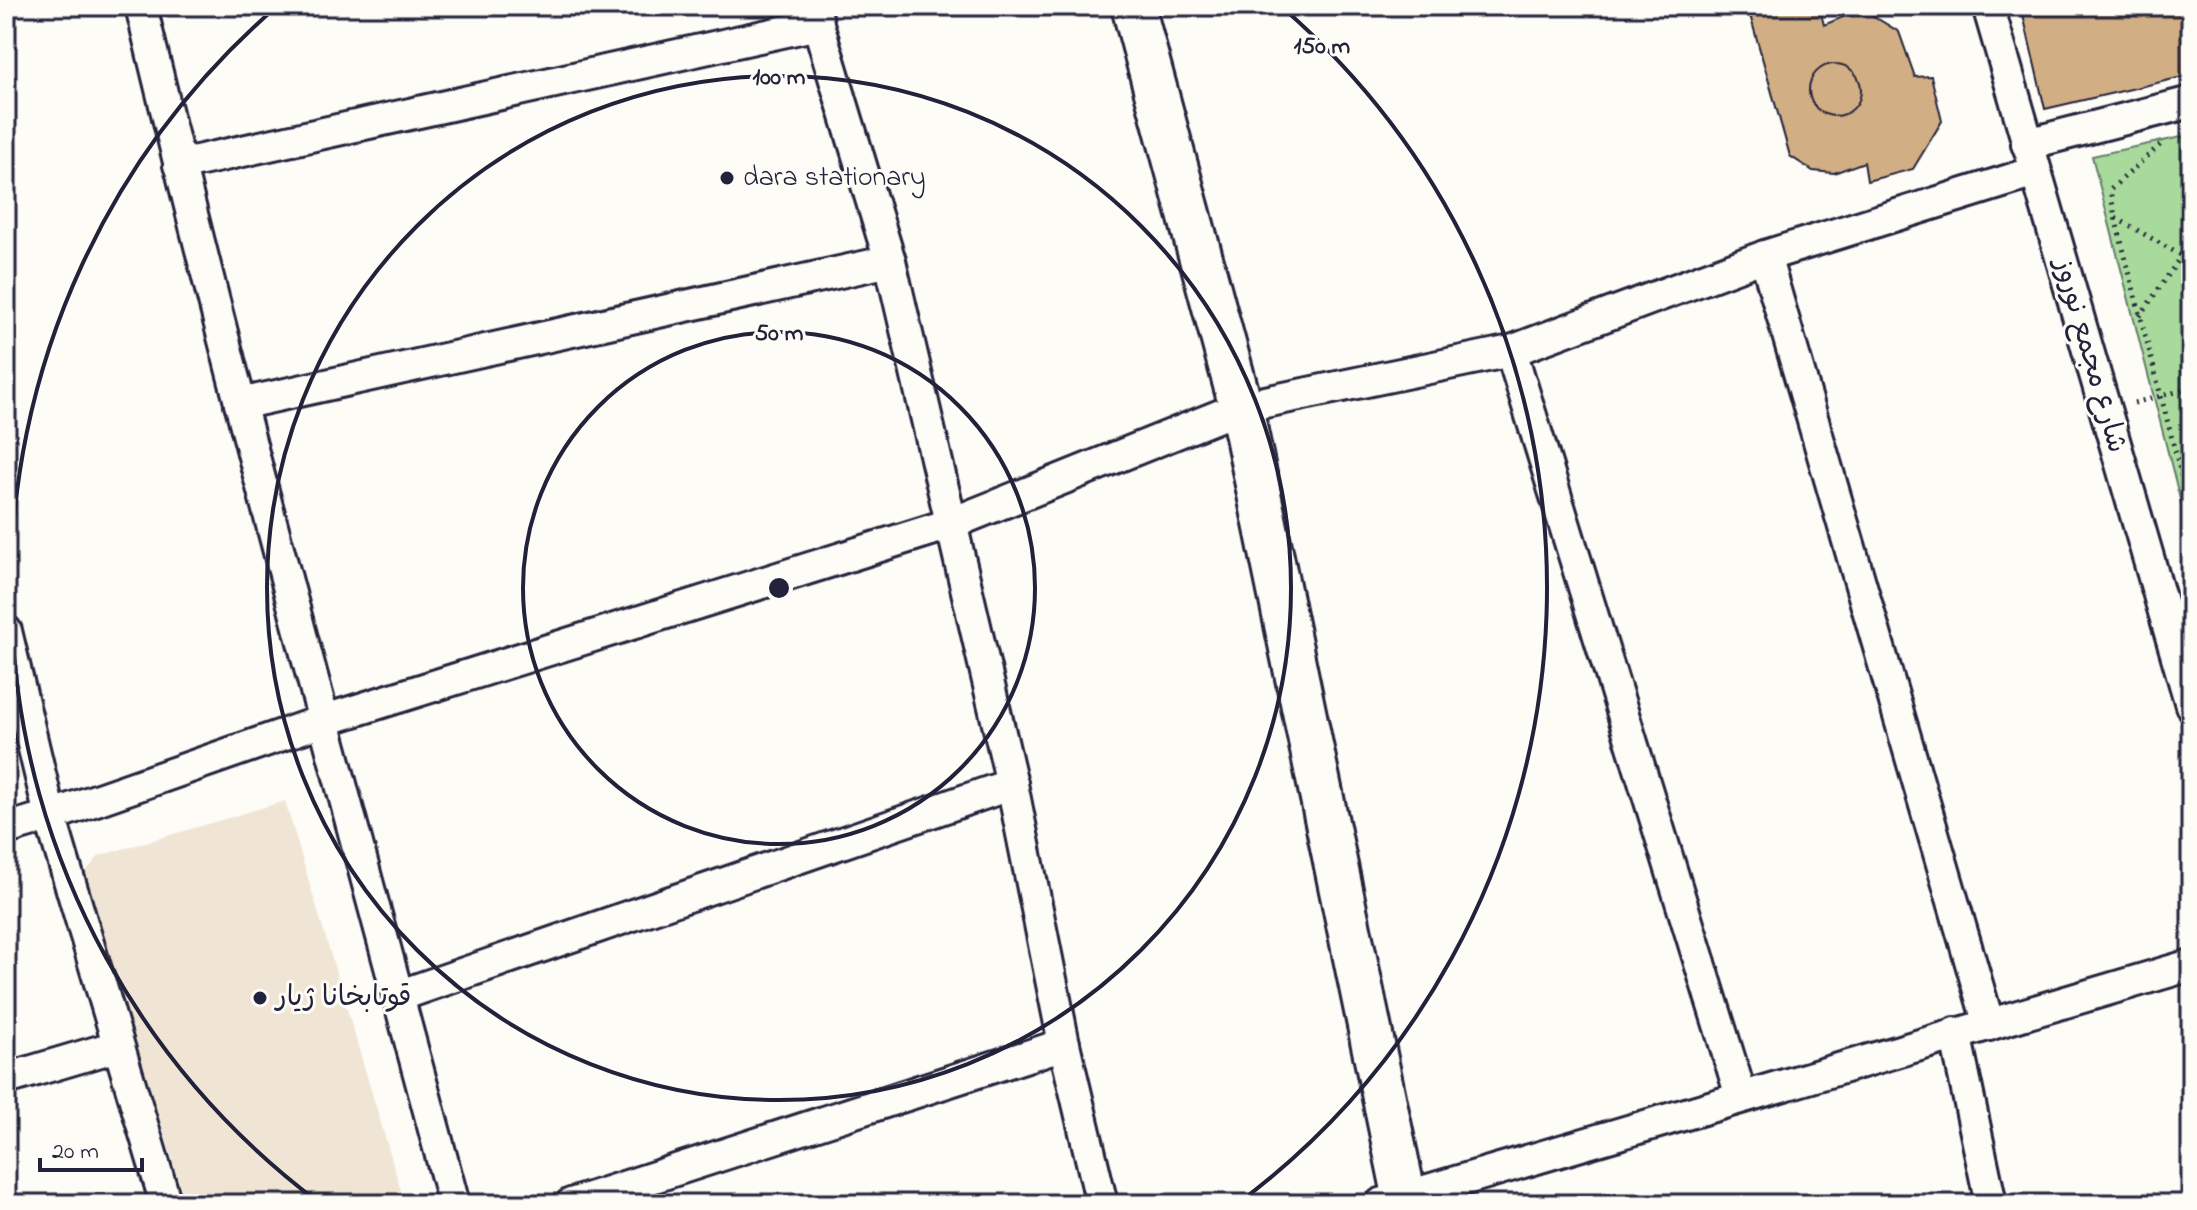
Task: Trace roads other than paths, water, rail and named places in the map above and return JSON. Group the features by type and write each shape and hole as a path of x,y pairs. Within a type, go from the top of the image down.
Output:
{"main road":[{"path":"1136,7 1241,407 1397,1201"}],"street":[{"path":"141,6 322,721 454,1204"},
{"name":"شارع مجمع نوروز","path":"1988,6 2191,705"},
{"path":"179,165 816,15 890,261 1012,784 1064,1044 1102,1204"},
{"path":"6,829 322,721 950,524 1241,407 1511,351 2031,158 2191,102"},
{"path":"1765,256 1989,1025"},
{"path":"240,404 890,261"},
{"path":"1511,351 1741,1096"},
{"path":"6,631 50,816 166,1204"},
{"path":"398,996 1012,784"},
{"path":"1397,1201 1741,1096 2191,965"},
{"path":"1955,1033 1991,1204"},
{"path":"571,1204 1064,1044"},
{"path":"6,1079 117,1046"}],"place":[{"name":"dara stationary","path":"727,178"},
{"name":"قوتابخانا ژيار","path":"260,998"}]}
